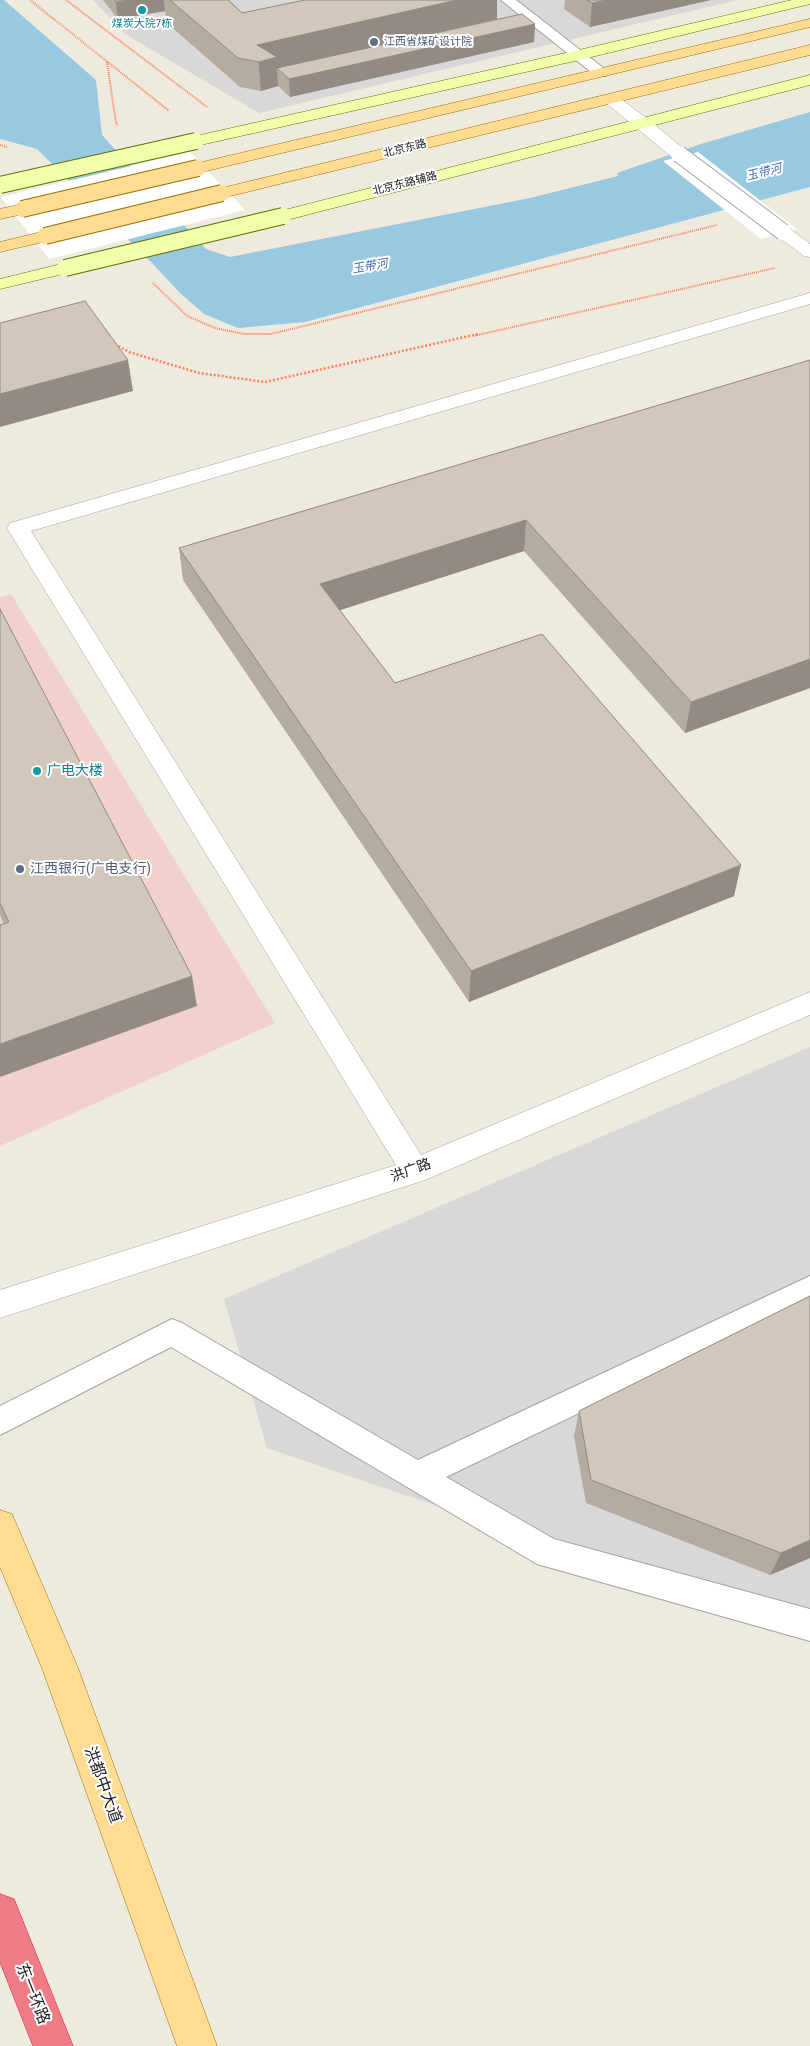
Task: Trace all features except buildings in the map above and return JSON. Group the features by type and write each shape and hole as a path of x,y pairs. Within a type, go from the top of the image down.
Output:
{"highway":[{"name":"东一环路","path":"0,1914 52,2046"}],"main road":[{"path":"0,185 578,55 810,0"},
{"path":"0,214 810,23"},
{"name":"北京东路","path":"0,247 810,50"},
{"name":"北京东路辅路","path":"0,284 283,216 810,80"},
{"name":"洪都中大道","path":"0,1526 60,1668 197,2046"},
{"path":"60,1668 165,1988 190,2046"}],"street":[{"path":"611,98 679,154 810,252"},
{"path":"415,1171 18,528 810,298"},
{"name":"洪广路","path":"0,1304 415,1171 810,1003"}],"lane":[{"path":"508,0 601,73"},
{"path":"416,1476 810,1288"},
{"path":"0,1421 172,1332 548,1553 810,1625"}],"path":[{"path":"30,0 169,111"},
{"path":"66,0 239,132"},
{"path":"0,145 9,148"},
{"path":"150,281 187,316 215,328 244,334 271,334 723,224"},
{"path":"114,343 129,352 199,373 265,382 781,267"}],"shaded area":[{"path":"93,0 738,0 259,113 125,34"},
{"path":"11,594 275,1023 0,1146 0,597"},
{"path":"810,1047 810,1633 267,1448 224,1299"}],"water":[{"name":"玉带河","path":"0,0 4,0 96,80 102,135 206,249 230,257 530,198 618,176 617,173 701,144 810,112 810,187 305,322 238,328 204,314 179,292 37,149 0,139"}],"pier":[{"path":"190,152 245,210 49,259 1,197"},
{"path":"698,152 797,229 761,239 663,161"}],"place":[{"name":"煤炭大院7栋","path":"142,10"},
{"name":"江西省煤矿设计院","path":"374,42"},
{"name":"广电大楼","path":"37,771"},
{"name":"江西银行(广电支行)","path":"20,869"}]}
